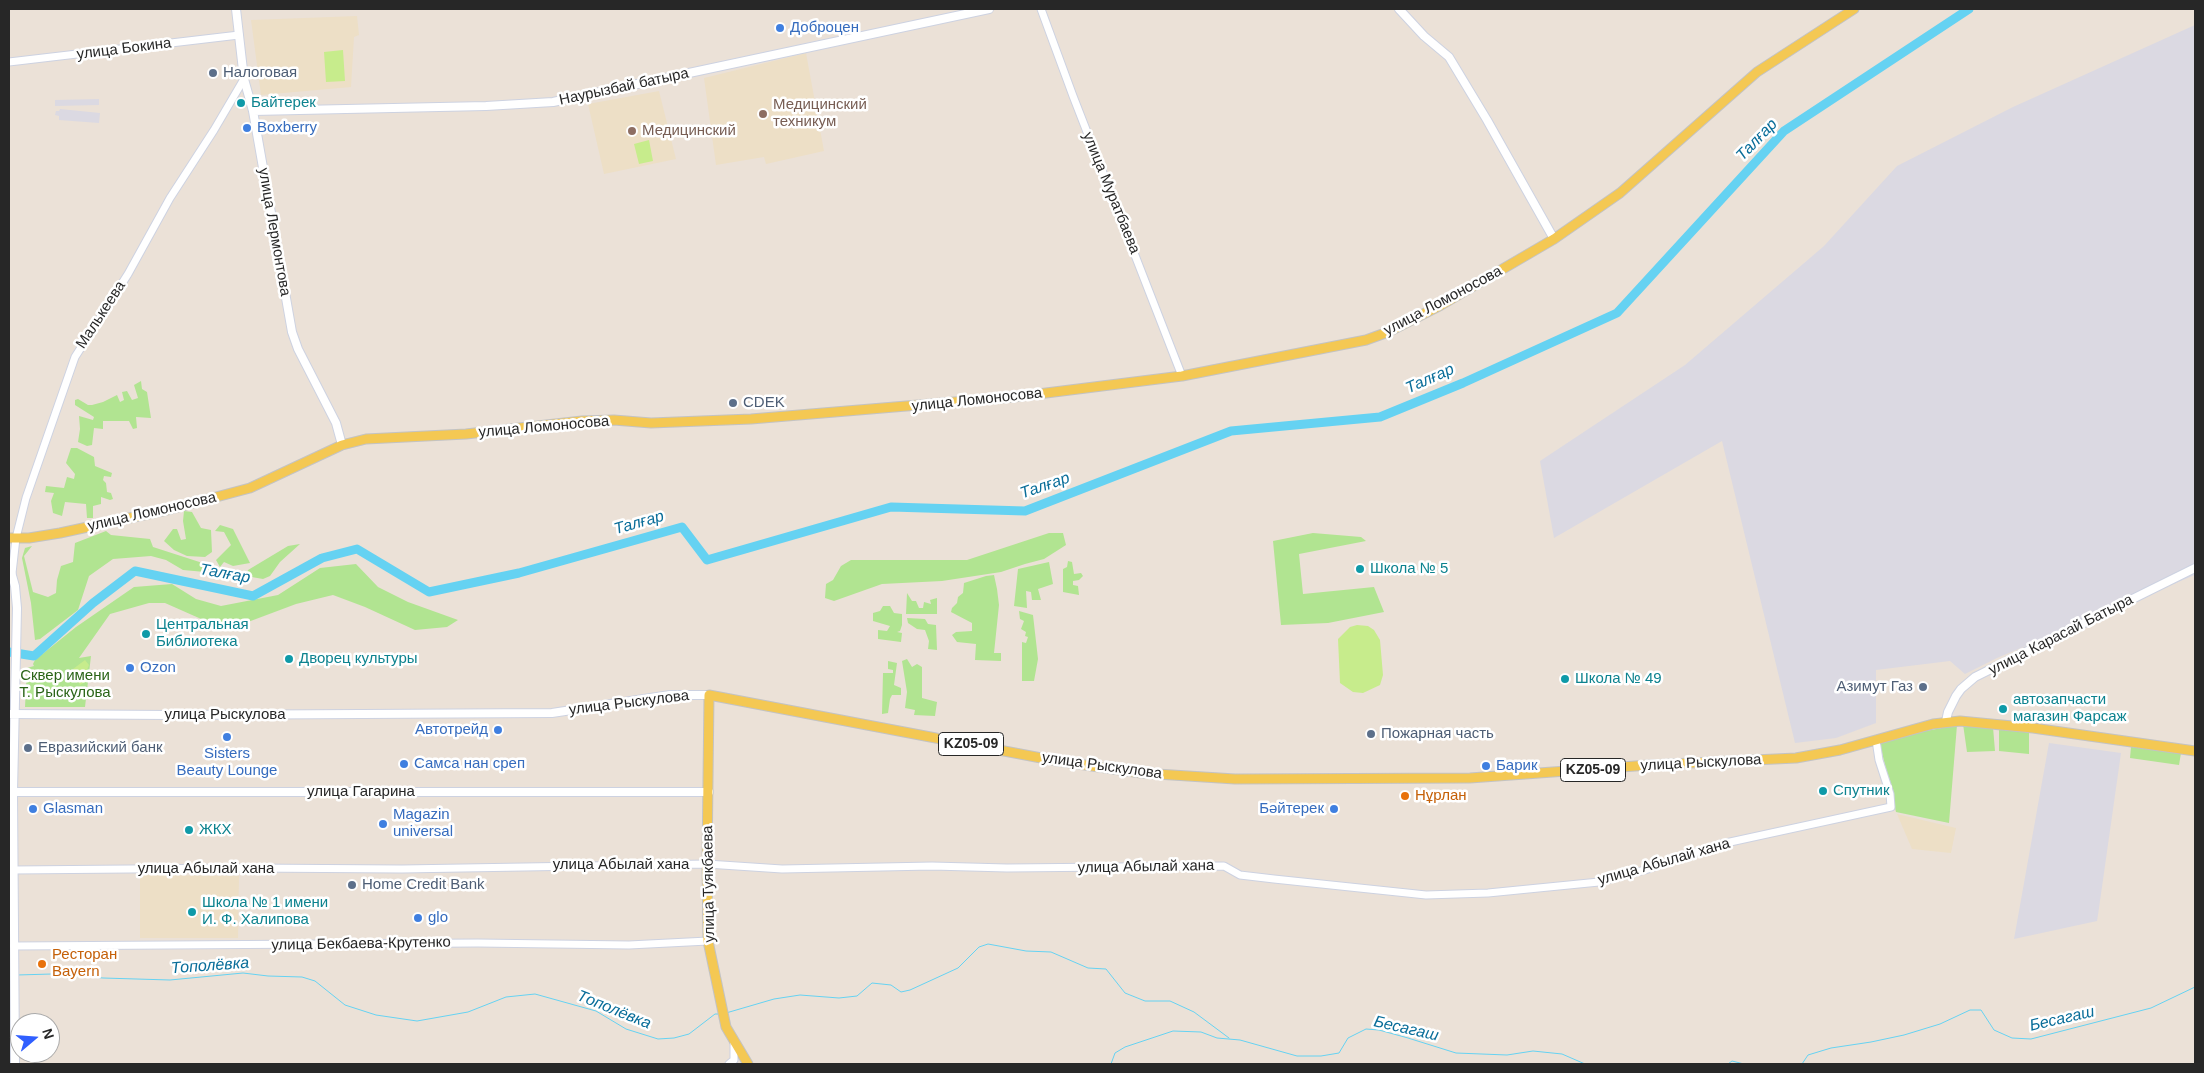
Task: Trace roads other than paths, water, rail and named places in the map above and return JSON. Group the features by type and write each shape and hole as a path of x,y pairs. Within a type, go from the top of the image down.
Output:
{"main road":[{"name":"улица Лермонтова","path":"236,9 244,79 253,111 292,332 298,350 336,423 342,445"},
{"name":"Наурызбай батыра","path":"253,111 468,107 553,102 989,9"},
{"path":"1399,9 1424,36 1449,58 1487,120 1554,239"},
{"name":"улица Ломоносова","path":"12,538 60,532 128,518 250,488 342,445 366,439 466,434 582,421 614,420 651,423 696,421 879,409 1014,397 1182,376 1366,340 1388,332 1441,305 1554,239 1620,193 1757,72 1854,9"},
{"path":"9,565 16,597 17,632 12,714 11,870 15,1064"},
{"name":"улица Карасай Батыра","path":"1946,721 1956,696 1975,677 2195,568"},
{"name":"улица Рыскулова","path":"12,714 552,713 670,695 709,695 1057,761 1141,773 1235,779 1470,778 1649,765 1796,758 1819,755 1946,721 2033,728 2195,752"},
{"name":"улица Туякбаева","path":"709,695 709,792 706,864 708,941 726,1027 745,1064"},
{"name":"улица Гагарина","path":"13,792 709,792"}],"street":[{"name":"улица Муратбаева","path":"1041,9 1072,96 1182,376"},
{"name":"улица Бокина","path":"9,62 239,35"},
{"name":"Малькеева","path":"12,574 12,538 75,357 128,274 170,198 244,79"},
{"name":"улица Абылай хана","path":"11,870 402,869 706,864 782,869 932,866 1017,868 1224,866 1240,875 1283,880 1426,894 1488,893 1600,882 1645,870 1721,844 1891,807 1890,794 1876,740"},
{"name":"улица Бекбаева-Крутенко","path":"14,946 629,944 708,941"},
{"path":"729,1064 734,1060 734,1043"}],"waterway":[{"name":"Талғар","path":"9,652 34,656 93,603 135,571 253,596 322,558 357,549 429,592 519,573 682,527 707,560 891,507 1025,511 1231,431 1380,417 1463,383 1617,313 1784,131 1969,9"},
{"name":"Тополёвка","path":"726,1013 774,999 800,995 839,998 857,996 872,983 891,985 901,992 910,990 958,968 979,947 988,944 1026,951 1051,952 1088,968 1106,969 1125,993 1145,1001 1170,1001 1194,1012 1229,1038"},
{"name":"Тополёвка","path":"17,975 52,974 170,980 243,973 302,977 315,981 345,1005 376,1015 417,1021 468,1012 506,997 535,994 596,1011 626,1029 658,1039 674,1038 689,1034 715,1014 720,1014"},
{"name":"Бесагаш","path":"1802,1064 1808,1055 1831,1048 1904,1035 1940,1024 1970,1010 1981,1010 1994,1030 2012,1038 2031,1039 2151,1008 2195,987"},
{"name":"Бесагаш","path":"1111,1064 1115,1053 1125,1047 1173,1031 1201,1032 1217,1038 1240,1040 1297,1056 1321,1056 1339,1053 1348,1038 1366,1029 1379,1030 1456,1053 1507,1055 1533,1051 1562,1054 1585,1064"},
{"name":"Бесагаш","path":"1728,1064 1732,1061 1744,1064"}],"place":[{"name":"Доброцен","path":"780,28"},
{"name":"Налоговая","path":"213,73"},
{"name":"Байтерек","path":"241,103"},
{"name":"Медицинский техникум","path":"763,114"},
{"name":"Boxberry","path":"247,128"},
{"name":"Медицинский","path":"632,131"},
{"name":"CDEK","path":"733,403"},
{"name":"Школа № 5","path":"1360,569"},
{"name":"Центральная Библиотека","path":"146,634"},
{"name":"Дворец культуры","path":"289,659"},
{"name":"Ozon","path":"130,668"},
{"name":"Школа № 49","path":"1565,679"},
{"name":"Азимут Газ","path":"1923,687"},
{"name":"автозапчасти магазин Фарсаж","path":"2003,709"},
{"name":"Автотрейд","path":"498,730"},
{"name":"Пожарная часть","path":"1371,734"},
{"name":"Sisters Beauty Lounge","path":"227,737"},
{"name":"Евразийский банк","path":"28,748"},
{"name":"Самса нан среп","path":"404,764"},
{"name":"Барик","path":"1486,766"},
{"name":"Спутник","path":"1823,791"},
{"name":"Нұрлан","path":"1405,796"},
{"name":"Glasman","path":"33,809"},
{"name":"Бәйтерек","path":"1334,809"},
{"name":"Magazin universal","path":"383,824"},
{"name":"ЖКХ","path":"189,830"},
{"name":"Home Credit Bank","path":"352,885"},
{"name":"Школа № 1 имени И. Ф. Халипова","path":"192,912"},
{"name":"glo","path":"418,918"},
{"name":"Ресторан Bayern","path":"42,964"}],"park label":[{"name":"Сквер имени Т. Рыскулова","path":"65,684"}]}
